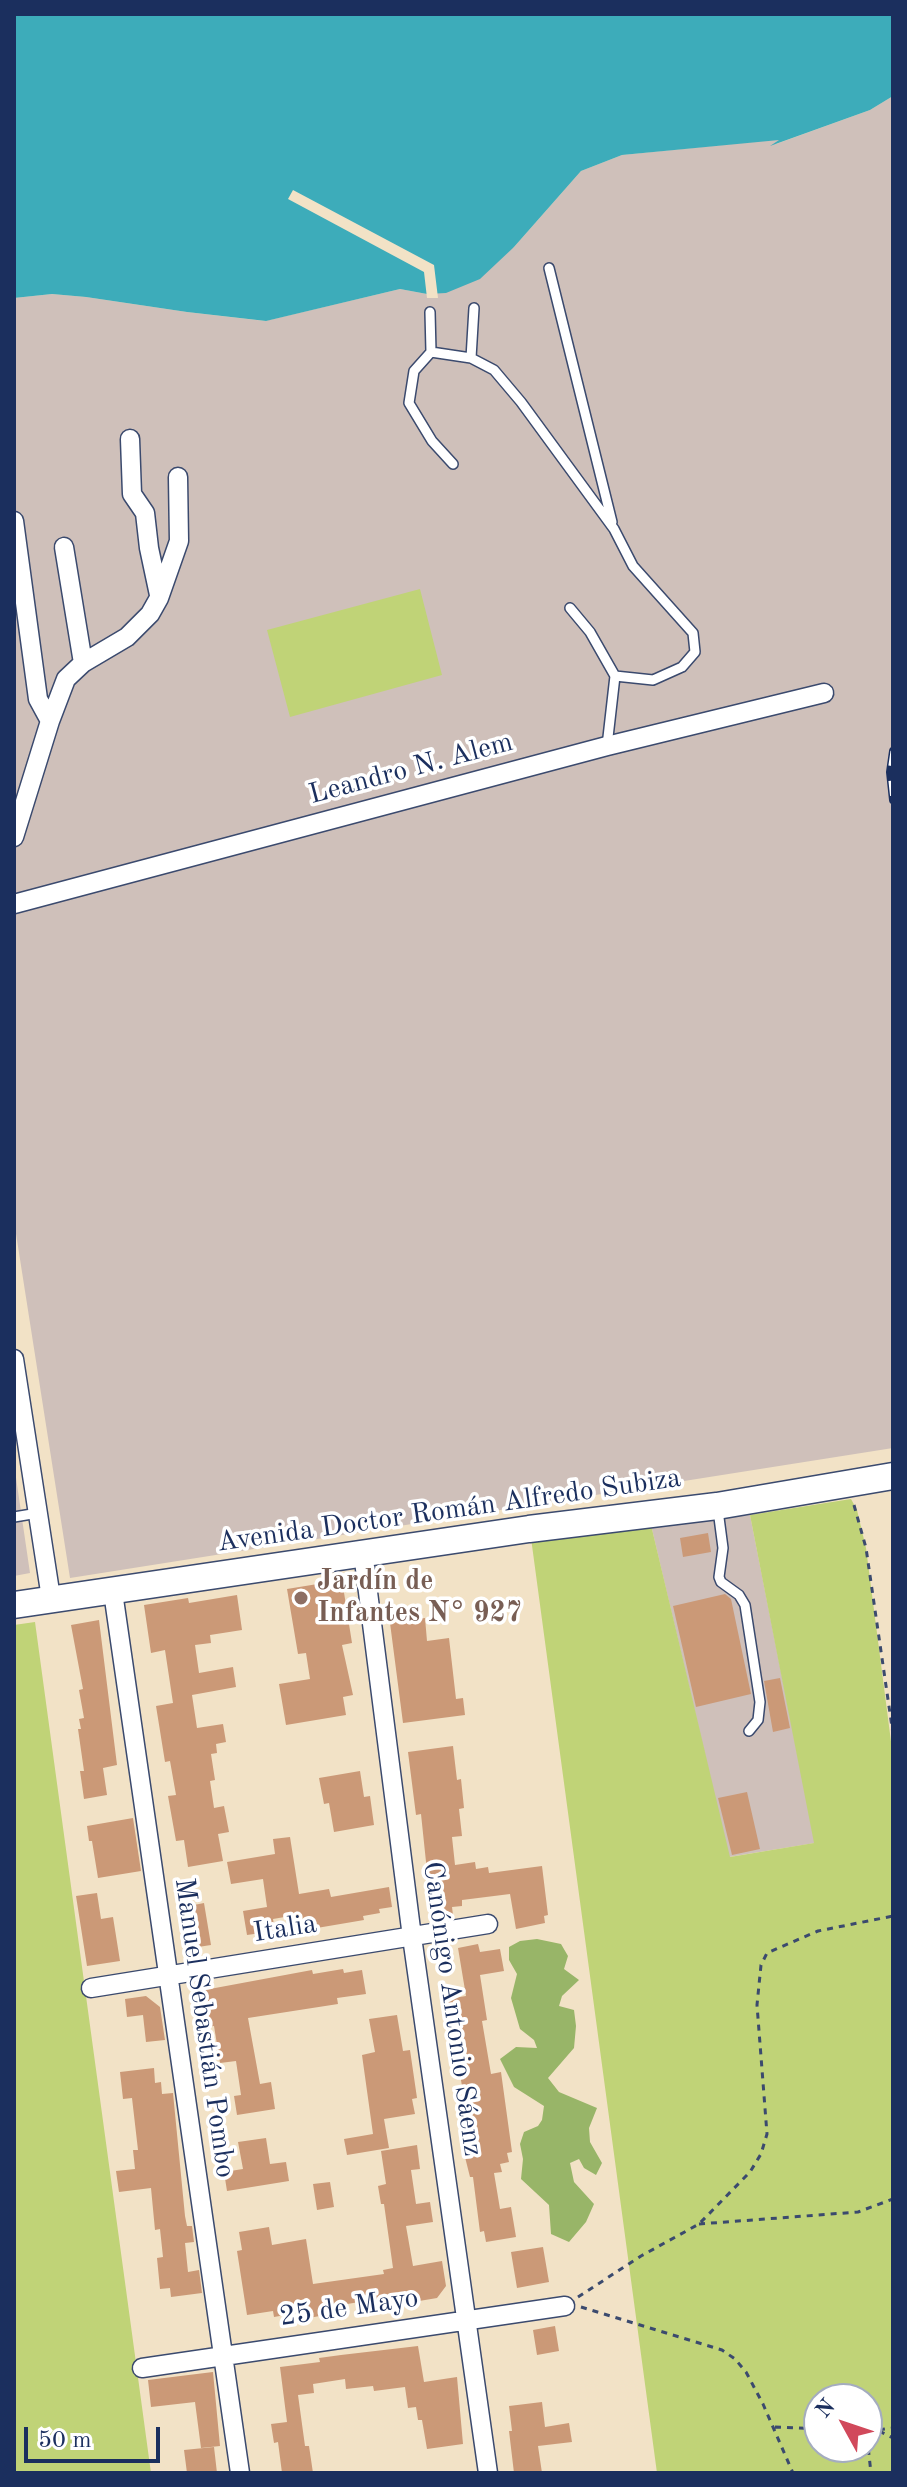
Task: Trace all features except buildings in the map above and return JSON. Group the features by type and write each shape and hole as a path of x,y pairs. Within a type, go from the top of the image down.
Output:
{"main road":[{"name":"Avenida Doctor Román Alfredo Subiza","path":"14,1605 889,1479"}],"street":[{"path":"130,439 132,494 145,513 159,598"},
{"path":"14,837 66,679 83,663 127,637 150,614 159,598 179,541 178,477"},
{"path":"14,521 38,699 50,721"},
{"path":"64,547 83,663"},
{"name":"Leandro N. Alem","path":"14,904 607,746 824,693"},
{"path":"14,1359 51,1598"},
{"name":"Canónigo Antonio Sáenz","path":"363,1553 412,1937 488,2473"},
{"name":"Manuel Sebastián Pombo","path":"113,1592 240,2473"},
{"name":"Italia","path":"91,1988 488,1924"},
{"name":"25 de Mayo","path":"142,2368 565,2306"}],"lane":[{"path":"549,268 614,529"},
{"path":"471,358 474,308"},
{"path":"430,312 431,352 414,371 409,403 432,441 453,464"},
{"path":"431,352 471,358 494,370 614,529 633,566 693,633 695,652 682,667 653,680 615,676"},
{"path":"570,608 590,632 615,676 607,746"},
{"path":"717,1506 723,1548 719,1577 739,1595 745,1605 760,1702 758,1720 749,1731"},
{"path":"14,1517 38,1513"}],"path":[{"path":"849,1484 866,1548 893,1734"},
{"path":"565,2306 641,2256 699,2224 750,2172 761,2154 767,2134 757,2005 761,1965 767,1953 818,1931 893,1916"},
{"path":"699,2224 858,2212 893,2199"},
{"path":"565,2306 583,2308 722,2350 735,2359 746,2372 775,2427 793,2473"},
{"path":"775,2427 803,2428"}],"shaded area":[{"path":"893,96 893,1448 70,1578 14,1221 14,298 52,294 86,297 265,321 400,289 427,294 514,247 581,171 622,155 781,139 776,144 870,110"},
{"path":"14,1464 30,1573 14,1576"},
{"path":"750,1515 815,1843 729,1857 651,1525"}],"green space":[{"path":"420,589 442,675 290,717 267,630"},
{"path":"851,1499 857,1510 866,1548 893,1757 893,2473 657,2473 531,1538 651,1525 730,1857 814,1843 750,1515"},
{"path":"35,1622 151,2473 14,2473 14,1625"},
{"path":"537,1939 561,1944 568,1956 564,1969 579,1980 562,1996 559,2006 574,2010 574,2048 548,2078 559,2092 597,2108 589,2128 590,2142 602,2163 596,2175 584,2168 579,2159 570,2163 574,2182 594,2204 586,2222 569,2242 551,2234 549,2205 521,2179 523,2159 520,2144 524,2132 538,2126 542,2120 544,2106 514,2087 500,2059 516,2047 537,2048 534,2040 520,2029 511,1998 517,1974 509,1960 509,1947 520,1941"}],"water":[{"path":"14,14 893,14 893,96 870,110 770,146 779,140 622,155 581,171 514,247 480,279 446,293 427,294 400,289 266,321 86,297 52,294 14,298"}],"pier":[{"path":"293,190 434,265 438,298 427,298 424,272 288,199"}],"railway":[{"path":"893,751 890,772 893,800"}],"place":[{"name":"Jardín de Infantes N° 927","path":"301,1598"}]}
